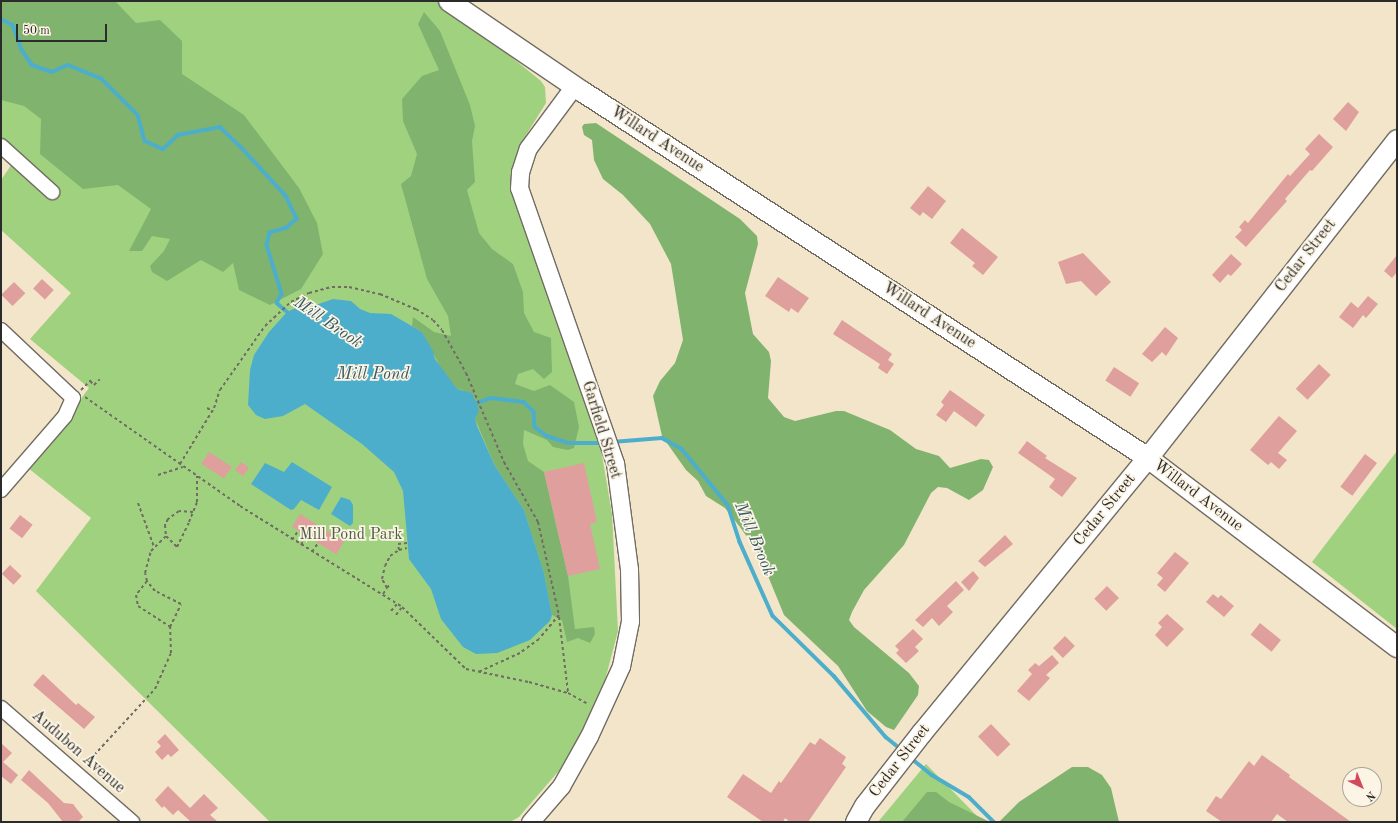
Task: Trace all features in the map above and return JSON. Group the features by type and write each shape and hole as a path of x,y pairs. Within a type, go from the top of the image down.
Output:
{"main road":[{"name":"Willard Avenue","path":"449,1 574,86 1148,458 1397,647"},
{"name":"Cedar Street","path":"856,822 891,772 922,732 1148,458 1397,140"}],"street":[{"name":"Garfield Street","path":"530,822 545,807 576,762 613,686 628,639 631,600 629,569 615,462 519,188 521,168 528,148 574,86"},
{"path":"1,146 52,192"},
{"path":"1,330 79,398 1,490"},
{"name":"Audubon Avenue","path":"1,708 132,822"}],"path":[{"path":"180,464 213,411 220,390 265,326 291,302 309,293 332,287 349,286 380,294 416,309 433,320 442,330 473,389 481,412 504,462 538,522 559,615 568,693"},
{"path":"90,381 94,385 100,379"},
{"path":"79,398 292,540 383,594 402,607 466,669 476,673 530,682 568,693 584,700 592,707"},
{"path":"207,408 213,411"},
{"path":"158,475 184,467"},
{"path":"193,512 179,511 172,515 165,525 166,536 177,547 193,512 197,502 197,476"},
{"path":"138,503 154,547"},
{"path":"292,540 298,531"},
{"path":"166,536 154,547 147,560 147,581 136,596 138,606 170,627"},
{"path":"301,545 306,536"},
{"path":"312,552 318,543"},
{"path":"399,550 398,544 407,543"},
{"path":"387,588 382,584 382,573 390,556 399,550 407,548"},
{"path":"77,774 155,690 172,654 170,627 181,604 155,591 147,581"},
{"path":"383,594 390,584"},
{"path":"391,612 397,604"},
{"path":"396,615 402,607"},
{"path":"476,673 520,652 539,639 559,615"}],"green space":[{"name":"Mill Pond Park","path":"1,1 442,1 541,81 545,87 546,103 518,148 513,167 601,449 612,514 618,631 604,684 570,758 519,817 510,822 270,822 36,591 91,518 28,468 89,388 30,339 71,293 1,230 1,180 18,155 1,140"},
{"path":"1,1 115,1 136,23 160,20 182,41 182,74 244,115 299,188 317,223 323,254 301,289 270,305 239,290 233,263 223,272 201,260 167,281 152,272 150,266 164,251 170,239 152,236 142,251 129,251 151,209 118,185 83,189 40,154 41,119 24,106 1,100"},
{"path":"424,12 440,31 470,105 475,126 472,141 475,182 467,190 479,233 492,249 513,264 523,292 524,313 534,332 551,338 552,372 544,379 533,369 518,374 515,384 534,391 550,385 574,402 579,427 574,448 568,450 553,447 547,440 524,430 523,444 528,461 544,472 568,576 575,629 594,627 595,634 590,643 578,638 567,642 562,620 552,615 544,573 524,510 495,466 463,390 457,389 444,374 422,332 412,326 413,317 434,332 451,336 448,316 427,279 401,184 411,176 417,154 403,121 402,99 422,76 439,70 418,24"},
{"path":"596,123 740,219 757,236 758,244 745,293 753,334 769,352 771,361 768,398 784,417 795,421 836,411 844,411 890,430 916,449 939,456 950,468 981,459 989,460 993,467 983,490 969,500 947,488 938,487 931,493 904,545 864,590 852,612 849,620 854,627 909,673 919,686 918,695 894,730 886,727 867,711 838,666 784,615 759,554 725,508 706,496 698,481 686,470 662,436 653,396 660,381 675,363 683,340 671,264 650,224 623,195 603,179 594,160 592,140 584,135 582,127 584,124"},
{"path":"1397,451 1397,629 1312,562"},
{"path":"926,764 983,822 878,822"},
{"path":"1072,767 1088,767 1102,775 1111,788 1119,822 996,822 1000,821 1019,802"},
{"path":"927,792 936,792 949,802 990,822 902,822"}],"water":[{"name":"Mill Pond","path":"333,299 351,301 360,309 370,313 391,314 422,332 433,351 435,359 457,389 472,393 479,411 475,418 477,426 495,466 524,510 544,573 552,615 550,621 530,640 497,653 476,654 463,647 441,619 431,589 409,559 403,491 394,472 362,444 305,404 283,416 265,419 256,415 248,405 250,370 254,355 269,332 287,312 300,306 310,307"},
{"path":"292,462 332,487 319,510 301,500 294,509 291,510 251,484 265,463 284,472"},
{"path":"341,497 350,500 353,505 353,523 350,526 331,514"}],"building":[{"path":"1348,102 1359,112 1346,131 1333,119"},
{"path":"1319,134 1333,147 1312,171 1310,170 1285,199 1287,201 1246,247 1235,237 1242,230 1239,227 1245,220 1248,223 1288,174 1290,176 1310,154 1305,149"},
{"path":"928,186 946,201 932,219 923,212 920,216 910,208"},
{"path":"962,228 998,257 983,275 972,266 975,263 950,243"},
{"path":"1083,253 1111,282 1096,296 1081,281 1066,284 1058,262"},
{"path":"1231,254 1242,264 1231,276 1228,274 1220,283 1212,275"},
{"path":"1397,255 1397,272 1392,278 1384,271"},
{"path":"778,277 809,298 798,313 791,308 789,312 765,296"},
{"path":"42,279 54,290 45,299 33,289"},
{"path":"14,282 25,293 13,306 1,295"},
{"path":"1368,296 1378,304 1366,318 1363,315 1353,328 1339,317 1351,302 1358,308"},
{"path":"842,320 892,354 888,360 894,364 887,374 878,368 880,364 833,334"},
{"path":"1165,327 1178,338 1166,356 1162,352 1152,362 1142,354"},
{"path":"1319,364 1331,375 1308,400 1296,389"},
{"path":"1114,367 1139,383 1130,397 1105,380"},
{"path":"950,390 985,415 976,427 954,411 946,422 936,415 944,405 941,402"},
{"path":"1279,416 1297,431 1278,453 1287,460 1279,469 1271,462 1268,465 1250,450"},
{"path":"1027,441 1047,456 1045,458 1077,478 1062,497 1049,487 1055,479 1018,453"},
{"path":"209,452 232,467 224,478 201,464"},
{"path":"1365,454 1377,463 1352,496 1340,487"},
{"path":"241,462 249,468 243,476 235,470"},
{"path":"584,463 597,522 590,524 600,569 568,576 544,472"},
{"path":"300,514 344,542 336,554 292,527"},
{"path":"20,515 33,525 22,538 10,528"},
{"path":"1005,535 1013,544 985,567 978,561"},
{"path":"1175,552 1189,563 1165,592 1157,585 1163,578 1157,573"},
{"path":"10,565 22,576 14,585 2,574"},
{"path":"973,571 979,578 969,591 961,582"},
{"path":"956,581 964,590 947,606 953,612 939,626 932,618 923,627 915,620"},
{"path":"1107,586 1119,598 1106,611 1094,599"},
{"path":"1213,594 1218,598 1221,595 1234,606 1224,617 1206,602"},
{"path":"1167,614 1184,629 1167,647 1155,635 1162,627 1158,623"},
{"path":"1260,623 1281,640 1272,652 1251,635"},
{"path":"913,629 923,639 915,647 919,651 906,663 896,653 899,650 895,646"},
{"path":"1065,636 1075,646 1063,658 1053,648"},
{"path":"1052,655 1059,663 1046,675 1050,678 1029,701 1017,691 1032,674 1028,670 1035,663 1039,666"},
{"path":"43,674 76,705 78,703 95,717 84,729 33,685"},
{"path":"991,724 1010,744 998,757 978,737"},
{"path":"165,734 179,750 171,757 168,754 162,760 155,752 161,746 157,742"},
{"path":"820,738 846,757 842,764 846,767 808,822 790,822 785,818 783,822 763,822 727,797 743,774 771,793 779,781 781,783 810,742 815,745"},
{"path":"1,743 12,753 3,762 18,775 11,784 1,776"},
{"path":"1262,755 1290,775 1289,777 1351,822 1288,822 1277,814 1271,822 1222,822 1206,811 1216,796 1221,799 1249,761 1254,766"},
{"path":"29,770 64,803 73,804 83,817 78,822 63,822 48,803 21,780"},
{"path":"168,786 190,808 204,794 218,808 210,815 218,822 191,822 178,810 173,815 164,806 162,808 155,800"}],"waterway":[{"name":"Mill Brook","path":"1,19 13,25 22,50 32,65 52,72 68,65 101,78 138,115 145,141 163,149 178,135 220,127 241,147 286,196 297,219 287,228 270,233 267,245 282,294 277,303 291,315"},
{"name":"Mill Brook","path":"472,405 491,398 524,402 534,412 535,427 547,436 568,443 604,443"},
{"name":"Mill Brook","path":"612,442 662,438 682,449 728,505 740,542 773,616 834,676 886,737 902,750"},
{"name":"Mill Brook","path":"911,758 932,775 969,797 994,822"}]}
